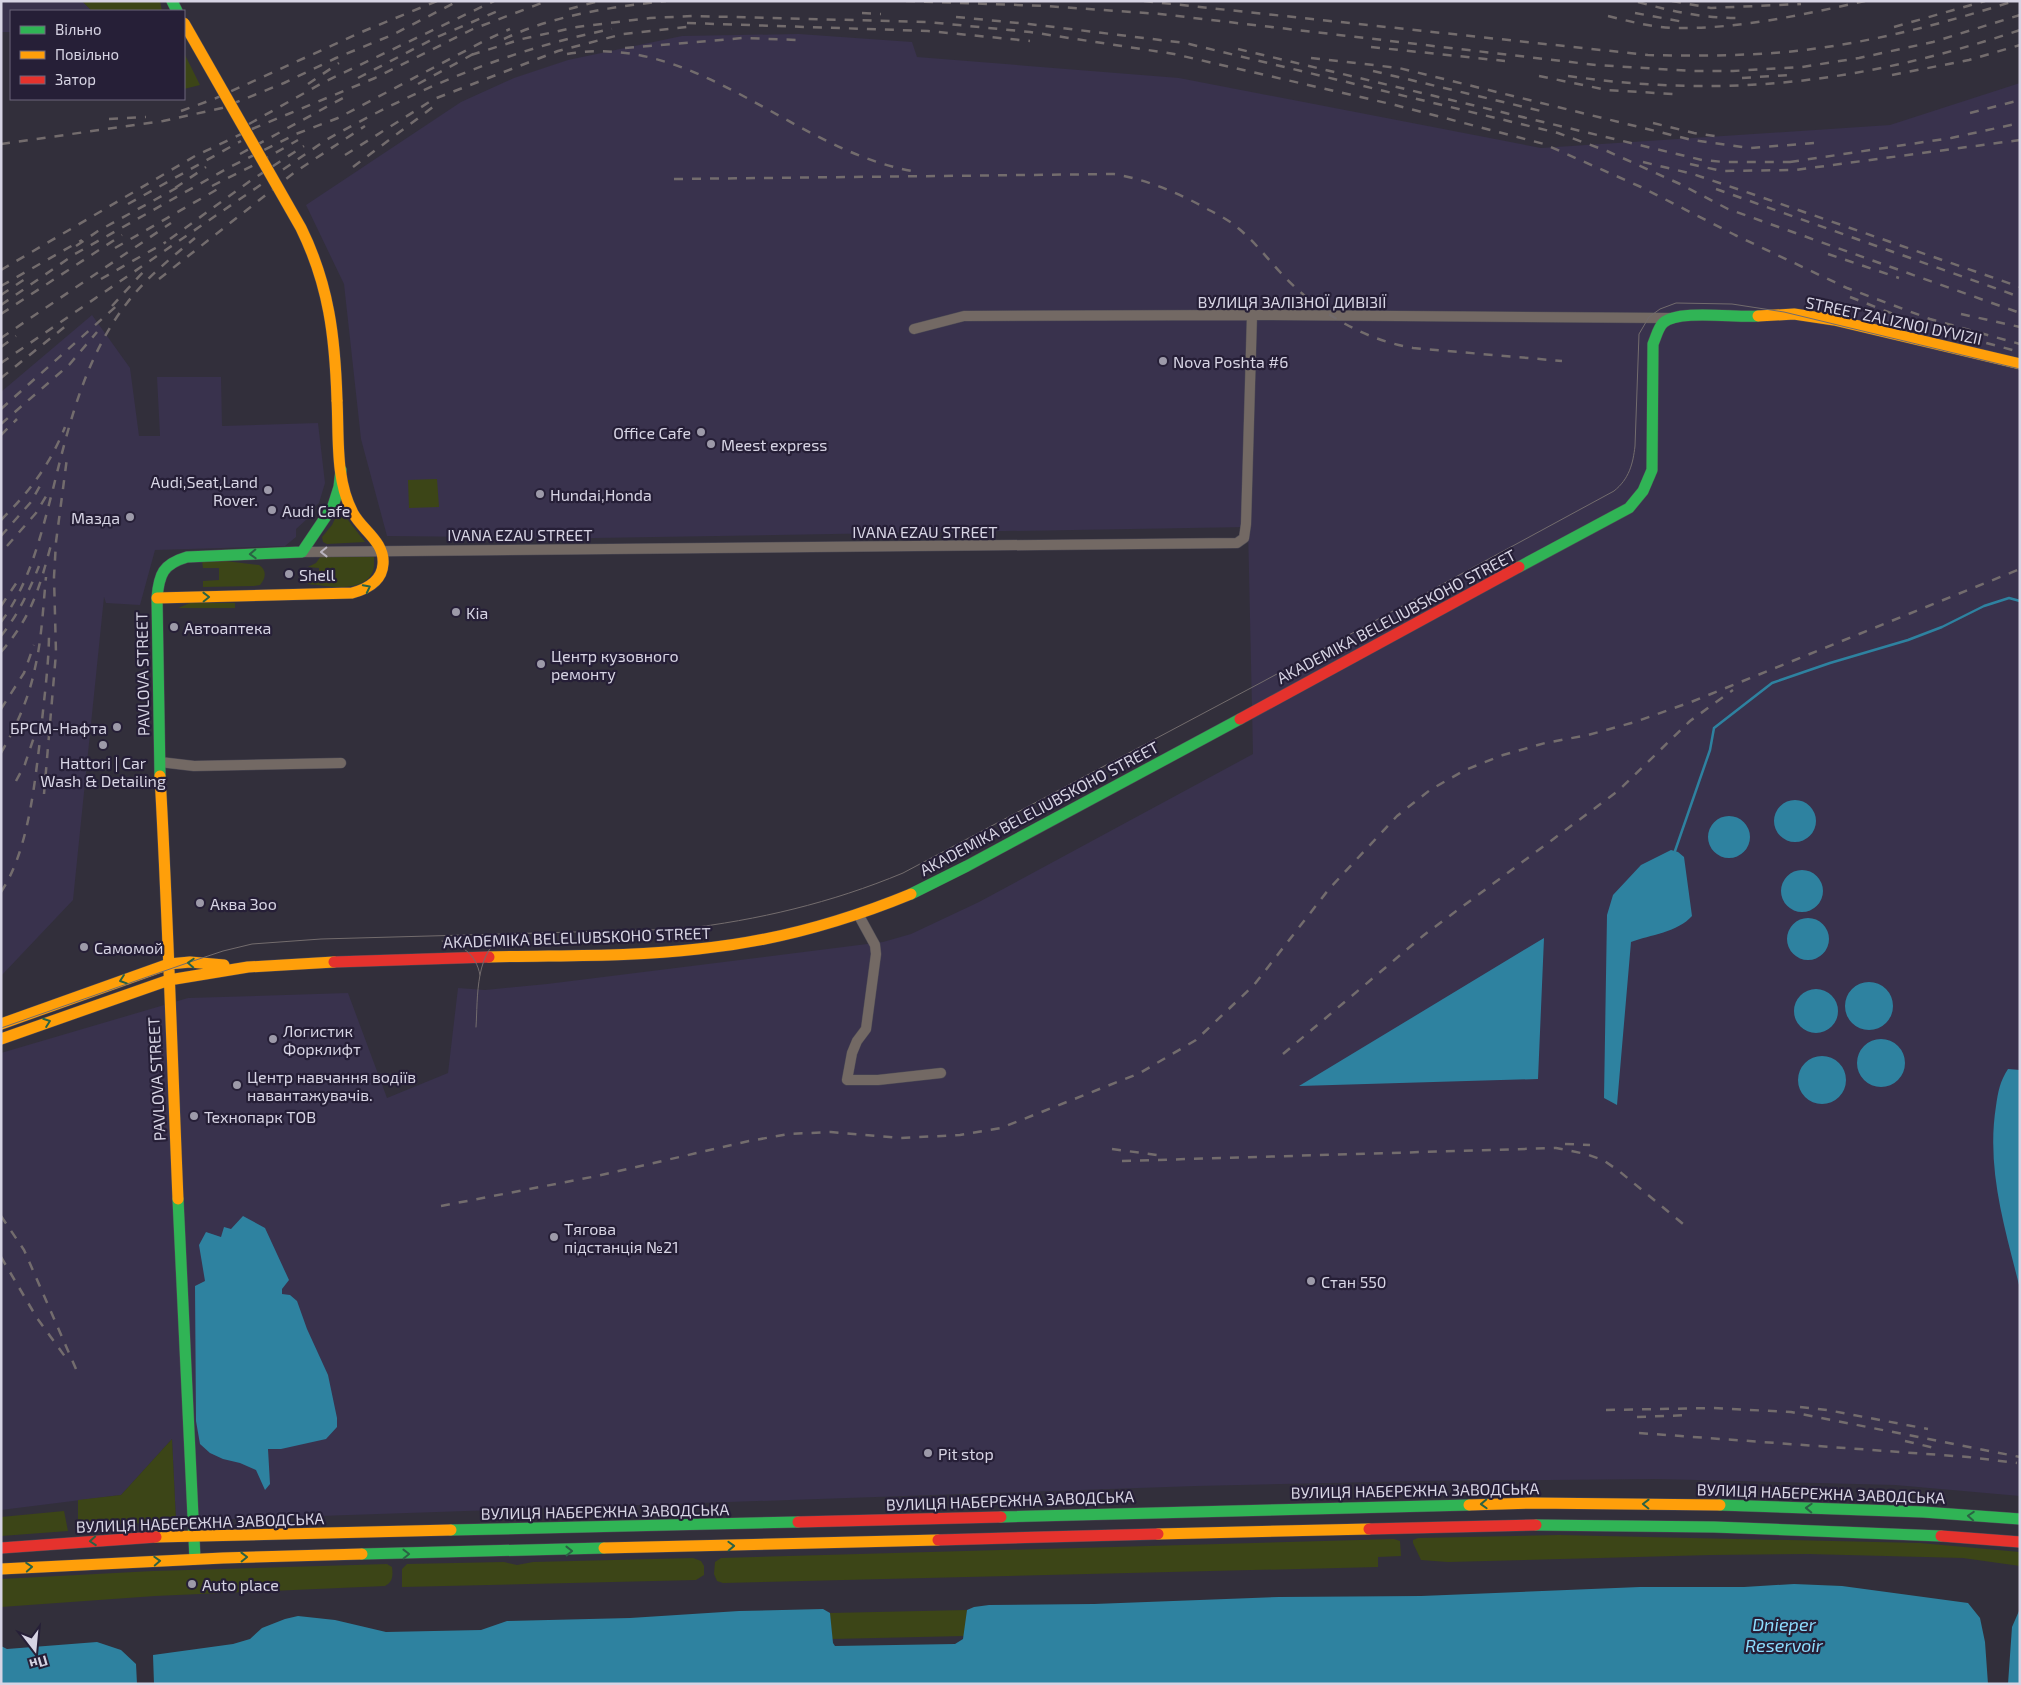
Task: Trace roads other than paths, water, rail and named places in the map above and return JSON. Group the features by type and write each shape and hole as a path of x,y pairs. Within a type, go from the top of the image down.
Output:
{"main road":[{"path":"185,25 301,228 315,257 324,283 331,316 338,400 341,470 339,487 333,506 302,552"},
{"name":"STREET ZALIZNOI DYVIZII","path":"1671,318 1694,315 1747,317 1794,314 1834,320 2020,364"},
{"name":"AKADEMIKA BELELIUBSKOHO STREET","path":"1,1039 169,980 248,967 335,962 689,951 784,935 858,914 899,899 955,872 1629,508 1644,490 1652,470 1652,352 1659,328 1671,318"},
{"path":"157,598 363,591 374,584 379,579 382,567 381,551 376,541 355,518 347,497 341,470"},
{"name":"IVANA EZAU STREET","path":"157,598 159,578 163,570 178,559 302,552"},
{"name":"PAVLOVA STREET","path":"157,598 160,762 188,1439 195,1559"},
{"name":"AKADEMIKA BELELIUBSKOHO STREET","path":"1,1024 169,964 190,962 248,967"},
{"name":"ВУЛИЦЯ НАБЕРЕЖНА ЗАВОДСЬКА","path":"1,1548 142,1537 539,1529 1532,1503 1715,1505 1923,1512 2020,1519"},
{"path":"1,1569 195,1559 1532,1526 1734,1528 1921,1534 2020,1542"}],"street":[{"name":"ВУЛИЦЯ ЗАЛІЗНОЇ ДИВІЗІЇ","path":"914,329 964,316 1252,315 1671,318"},
{"name":"IVANA EZAU STREET","path":"302,552 1237,543 1244,538 1246,524 1252,315"},
{"path":"160,762 194,766 341,763"},
{"path":"858,914 875,945 876,954 866,1029 857,1041 852,1053 847,1080 878,1080 941,1073"}],"water":[{"path":"1795,800 1810,806 1816,821 1810,836 1795,842 1780,836 1774,821 1780,806"},
{"path":"1729,816 1744,822 1750,837 1744,852 1729,858 1714,852 1708,837 1714,822"},
{"path":"1671,850 1678,852 1684,857 1692,916 1672,929 1631,942 1617,1105 1604,1098 1607,915 1613,895 1641,865"},
{"path":"1802,870 1817,876 1823,891 1817,906 1802,912 1787,906 1781,891 1787,876"},
{"path":"1808,918 1823,924 1829,939 1823,954 1808,960 1793,954 1787,939 1793,924"},
{"path":"1544,938 1538,1079 1299,1086"},
{"path":"1864,982 1874,982 1886,989 1893,1001 1893,1011 1886,1023 1874,1030 1864,1030 1856,1026 1849,1019 1845,1011 1845,1001 1849,993 1856,986"},
{"path":"1820,989 1832,995 1837,1002 1837,1020 1832,1027 1825,1032 1812,1033 1804,1030 1797,1023 1794,1007 1797,999 1804,992"},
{"path":"1876,1039 1886,1039 1898,1046 1905,1058 1905,1068 1898,1080 1886,1087 1876,1087 1868,1083 1861,1076 1857,1068 1857,1058 1861,1050 1868,1043"},
{"path":"1822,1056 1831,1058 1839,1063 1844,1071 1846,1080 1844,1089 1839,1097 1831,1102 1822,1104 1813,1102 1805,1097 1800,1089 1798,1080 1800,1071 1805,1063 1813,1058"},
{"path":"2008,1069 2020,1070 2020,1289 2003,1221 1993,1153 1996,1106 2001,1082"},
{"path":"243,1216 265,1228 289,1280 282,1289 282,1294 290,1295 297,1301 307,1329 328,1375 337,1418 337,1427 326,1439 281,1449 268,1449 270,1484 265,1490 256,1470 210,1453 200,1444 196,1421 195,1286 205,1281 199,1245 206,1232 221,1237 224,1227 231,1229"},
{"name":"Dnieper Reservoir","path":"1794,1584 1842,1586 1968,1603 1980,1618 1985,1642 1988,1684 154,1684 153,1655 233,1644 250,1639 262,1628 298,1616 335,1620 386,1632 481,1630 507,1621 630,1618 739,1611 823,1609 830,1613 833,1643 835,1646 955,1644 963,1639 967,1610 989,1605 1094,1604 1279,1597 1421,1596 1640,1587 1744,1587"},
{"path":"2019,1611 2020,1684 2008,1684 2012,1627"},
{"path":"97,1642 121,1650 136,1664 137,1684 1,1684 1,1646 7,1649"}],"waterway":[{"path":"1675,851 1710,750 1714,728 1772,683 1830,663 1908,640 1942,627 1984,606 2009,598 2020,601"}],"tram line":[{"path":"1,1028 190,962 252,944 321,939 682,929 738,921 794,909 849,893 903,873 1264,681 1614,491 1627,476 1634,453 1639,334 1649,317 1660,309 1676,303 1732,304 1784,312 2020,369"},
{"path":"476,1027 478,989 483,962 489,950 497,941 508,936"},
{"path":"442,941 449,942 467,951 475,961 480,975"}],"railway":[{"path":"181,111 214,99 364,31 437,1"},
{"path":"1,144 163,121 222,108 392,35 458,1"},
{"path":"249,124 324,82 494,1"},
{"path":"1,270 195,156 252,129 375,78 473,29 547,1"},
{"path":"569,9 599,1"},
{"path":"504,39 543,24 583,13 666,1"},
{"path":"906,1 1046,6 1160,14 1596,65 1692,71 1802,67 1859,58 1933,42 2020,15"},
{"path":"1144,1 1648,55 1694,56 1773,53 1865,41 1955,19 2014,1"},
{"path":"1672,1 1711,8 1801,4"},
{"path":"1608,16 1661,27 1702,28 1772,20 1865,1"},
{"path":"1894,27 1985,1"},
{"path":"1638,2 1711,17 1736,18"},
{"path":"358,78 435,38 500,10"},
{"path":"862,13 881,14"},
{"path":"1635,13 1684,22"},
{"path":"471,55 522,39 577,27 650,18 694,16 928,22 1030,32 1174,54 1395,105 1544,144 1641,187 1735,235 1847,288 1930,319 2020,344"},
{"path":"956,17 1185,43 1558,133 1607,151 1680,184 1728,209 2020,313"},
{"path":"687,23 928,31 1030,41"},
{"path":"345,155 434,99 558,51 623,34 695,26"},
{"path":"1,305 75,254 228,168 296,134 338,118 510,29"},
{"path":"1,363 326,140 360,121 429,88 500,59 574,37 612,29"},
{"path":"1568,76 1628,83 1686,86 1742,85 1797,81 1907,62 1963,48 2020,30"},
{"path":"625,48 743,38 797,40"},
{"path":"1892,75 1969,60 2020,45"},
{"path":"1371,47 1505,61"},
{"path":"1238,49 1702,160 1724,162 1795,162"},
{"path":"418,84 477,52"},
{"path":"567,54 614,52 659,60 702,76 825,140 868,159 912,171"},
{"path":"1311,58 1399,68 1692,140 1750,148 1815,143"},
{"path":"308,84 339,63"},
{"path":"1373,71 1541,111"},
{"path":"1742,78 1789,75"},
{"path":"1539,76 1607,90 1673,94"},
{"path":"240,154 343,98"},
{"path":"1970,113 2020,100"},
{"path":"353,167 433,107"},
{"path":"109,119 146,117"},
{"path":"1653,123 1694,133 1722,137"},
{"path":"1790,162 1951,138 2020,123"},
{"path":"159,279 295,172 365,126"},
{"path":"212,186 298,140"},
{"path":"1690,164 1722,171 1795,170 2020,140"},
{"path":"128,204 241,141"},
{"path":"170,239 250,181 304,146"},
{"path":"1643,162 1693,174 2020,287"},
{"path":"175,188 206,167"},
{"path":"674,179 1114,174 1175,193 1228,221 1249,238 1294,286 1324,311 1375,338 1413,348 1562,361"},
{"path":"76,246 98,231 180,186"},
{"path":"115,248 223,186"},
{"path":"1716,189 2020,297"},
{"path":"1,338 171,223"},
{"path":"1,314 122,235"},
{"path":"1,622 20,591 27,575 44,524 72,416 89,368 100,346 112,324 134,294 159,269 195,238"},
{"path":"1,286 82,240"},
{"path":"101,279 166,242"},
{"path":"1828,254 1899,278"},
{"path":"112,306 144,271"},
{"path":"1,295 28,277"},
{"path":"1850,297 1927,327 2020,352"},
{"path":"1,409 121,302"},
{"path":"1961,314 2020,327"},
{"path":"1,378 67,325"},
{"path":"1,424 69,365 97,332"},
{"path":"1,347 16,336"},
{"path":"1,435 17,419"},
{"path":"1,520 21,499 46,466 65,427"},
{"path":"44,794 56,653 54,577 56,542 67,458"},
{"path":"1,536 31,502 41,484"},
{"path":"7,546 36,513 48,493"},
{"path":"1,652 12,639 33,602 51,545"},
{"path":"1,636 23,602 39,566"},
{"path":"441,1206 597,1176 749,1141 789,1134 831,1132 901,1138 960,1135 1001,1128 1140,1073 1196,1040 1254,985 1329,889 1397,816 1430,790 1465,770 1503,755 1635,722 1691,702 2020,569"},
{"path":"1,753 21,712 32,679 41,634 46,577"},
{"path":"1,606 19,579"},
{"path":"1,892 11,875 18,856 29,814 41,731 49,632"},
{"path":"1,709 24,673 34,645"},
{"path":"1283,1054 1424,935 1618,791 1690,721 1733,690"},
{"path":"16,781 25,764 35,734"},
{"path":"1565,1144 1590,1145"},
{"path":"1122,1161 1556,1148 1586,1154 1603,1160 1688,1228"},
{"path":"1112,1149 1157,1155"},
{"path":"1,1216 24,1250 79,1376"},
{"path":"1,1257 37,1318 66,1358"},
{"path":"1800,1407 1827,1410 1928,1429"},
{"path":"1606,1410 1712,1408 1791,1412 2020,1457"},
{"path":"1637,1417 1690,1415"},
{"path":"1639,1433 1968,1457 2017,1463"},
{"path":"1905,1441 1939,1449"}],"place":[{"name":"Nova Poshta #6","path":"1163,361"},
{"name":"Office Cafe","path":"701,432"},
{"name":"Meest express","path":"711,444"},
{"name":"Audi,Seat,Land Rover.","path":"268,490"},
{"name":"Hundai,Honda","path":"540,494"},
{"name":"Audi Cafe","path":"272,510"},
{"name":"Мазда","path":"130,517"},
{"name":"Shell","path":"289,574"},
{"name":"Kia","path":"456,612"},
{"name":"Автоаптека","path":"174,627"},
{"name":"Центр кузовного ремонту","path":"541,664"},
{"name":"БРСМ-Нафта","path":"117,727"},
{"name":"Hattori | Car Wash & Detailing","path":"103,745"},
{"name":"Аква Зоо","path":"200,903"},
{"name":"Самомой","path":"84,947"},
{"name":"Логистик Форклифт","path":"273,1039"},
{"name":"Центр навчання водіїв навантажувачів.","path":"237,1085"},
{"name":"Технопарк ТОВ","path":"194,1116"},
{"name":"Тягова пiдстанцiя №21","path":"554,1237"},
{"name":"Стан 550","path":"1311,1281"},
{"name":"Pit stop","path":"928,1453"},
{"name":"Auto place","path":"192,1584"}]}
